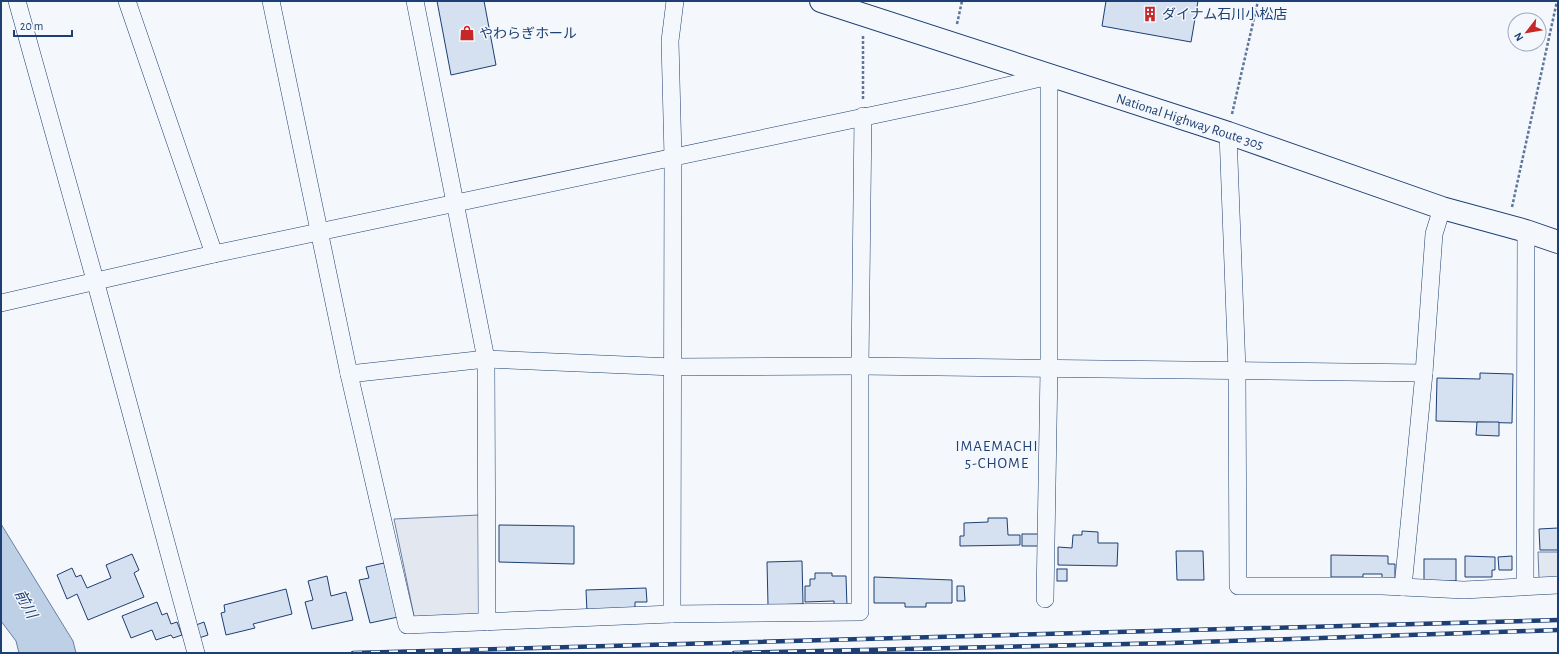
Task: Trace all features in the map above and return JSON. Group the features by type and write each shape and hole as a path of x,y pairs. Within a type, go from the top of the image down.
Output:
{"highway":[{"name":"National Highway Route 305","path":"821,1 1228,133 1442,208 1516,228 1558,242"}],"street":[{"path":"17,1 96,280 196,653"},
{"path":"127,1 214,254"},
{"path":"271,1 318,232 407,625 672,614 860,612 860,366 863,116"},
{"path":"415,1 486,359 487,622"},
{"path":"672,614 674,157 670,41 675,1"},
{"path":"1,303 214,254 863,116 964,96 1049,76 1049,369 1046,600"},
{"path":"1228,133 1237,370 1238,586 1402,587 1464,590 1558,585"},
{"path":"1402,587 1424,373 1434,234 1442,208"},
{"path":"1516,228 1525,586"},
{"path":"349,374 486,359 673,367 860,366 1424,373"}],"path":[{"path":"1228,133 1258,1"},
{"path":"1516,228 1557,1"},
{"path":"862,14 863,116"}],"shaded area":[{"path":"479,515 479,619 417,620 414,616 394,519"},
{"path":"1538,552 1558,552 1558,579 1539,579"}],"water":[{"name":"前川","path":"1,524 73,641 76,653 19,653 16,641 1,621"}],"building":[{"name":"やわらぎホール","path":"437,1 484,1 496,65 451,75"},
{"name":"ダイナム石川小松店","path":"1106,1 1198,1 1191,42 1102,26"},
{"path":"1480,373 1513,374 1512,423 1436,421 1437,378 1480,379"},
{"path":"1477,422 1499,422 1499,436 1476,435"},
{"path":"988,518 1007,518 1008,535 1020,535 1020,545 960,546 960,536 964,536 964,523 988,522"},
{"path":"499,525 574,526 574,564 499,562"},
{"path":"1558,528 1558,550 1540,550 1539,529"},
{"path":"1082,531 1098,532 1098,543 1118,543 1117,566 1058,565 1058,547 1072,548 1073,535 1082,535"},
{"path":"1022,534 1040,534 1040,546 1022,546"},
{"path":"1176,551 1203,551 1204,580 1177,580"},
{"path":"132,554 139,570 134,573 144,597 88,620 77,594 67,599 57,575 72,568 76,577 81,575 87,588 111,578 106,565"},
{"path":"1331,555 1388,556 1388,564 1395,564 1395,579 1382,579 1382,574 1363,574 1363,577 1331,577"},
{"path":"1465,556 1495,557 1495,570 1492,570 1492,577 1465,577"},
{"path":"1512,556 1512,570 1499,570 1498,557"},
{"path":"1424,559 1456,559 1456,581 1424,581"},
{"path":"802,561 803,604 768,605 767,562"},
{"path":"384,563 398,617 370,623 359,580 369,578 366,567"},
{"path":"1057,569 1067,569 1067,581 1057,581"},
{"path":"815,573 832,573 832,576 846,576 847,607 834,608 834,601 805,602 805,586 810,586 810,579 815,579"},
{"path":"327,576 331,596 346,592 353,620 312,629 305,602 313,600 308,581"},
{"path":"874,577 952,580 952,603 926,603 926,607 905,607 905,603 874,603"},
{"path":"957,586 964,586 965,601 957,601"},
{"path":"646,588 647,602 635,602 635,611 587,612 586,590"},
{"path":"286,589 292,614 253,624 255,628 226,635 221,613 225,612 224,605"},
{"path":"157,602 162,615 167,613 171,624 177,622 182,635 173,638 171,635 156,640 152,630 131,638 122,616"},
{"path":"204,622 208,635 199,638 196,625"}],"railway":[{"path":"353,653 1558,620"},
{"path":"734,653 1171,643 1558,630"}],"place":[{"name":"ダイナム石川小松店","path":"1150,14"},
{"name":"やわらぎホール","path":"467,33"}],"district":[{"name":"IMAEMACHI 5-CHOME","path":"997,454"}]}
